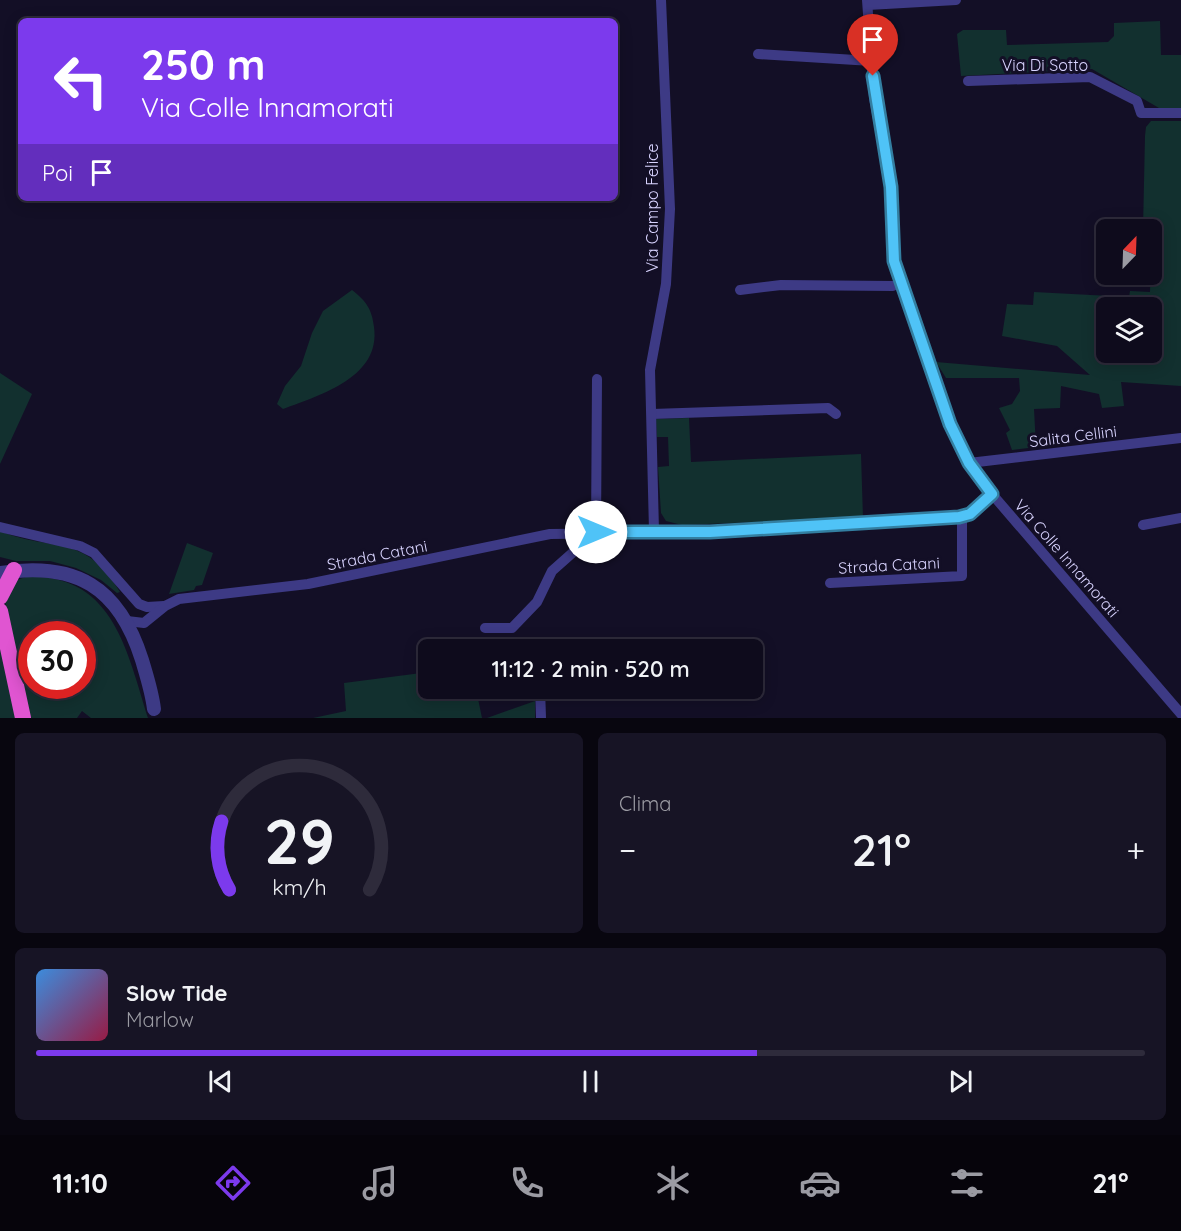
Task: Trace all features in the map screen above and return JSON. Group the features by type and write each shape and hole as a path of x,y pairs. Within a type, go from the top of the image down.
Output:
{"highway":[{"path":"0,597 9,569"},
{"path":"0,611 23,718"}],"street":[{"name":"Via Campo Felice","path":"654,531 650,369 666,284 669,245 661,0"},
{"path":"868,3 956,0"},
{"name":"Via Colle Innamorati","path":"868,3 874,98 891,187 894,261 950,424 969,463 992,494 1181,714"},
{"path":"758,54 872,61"},
{"name":"Via Di Sotto","path":"968,81 1090,77 1137,101 1141,113 1181,113"},
{"path":"894,261 893,286 909,319 915,320"},
{"path":"740,290 780,285 893,286"},
{"path":"484,628 512,628 537,602 552,572 596,532 597,379"},
{"path":"652,414 828,408 836,414"},
{"name":"Salita Cellini","path":"969,463 1181,438"},
{"path":"962,516 970,514 992,494"},
{"name":"Strada Catani","path":"128,621 144,623 165,606 179,599 328,580 535,536 596,532 710,532 962,516 962,576 830,583"},
{"path":"1143,525 1181,518"},
{"path":"0,527 80,546 106,564 139,604 147,607 165,606"},
{"path":"9,569 64,573 93,587 112,600 128,621 136,641 152,694 155,714"},
{"path":"93,587 121,625 155,714"},
{"path":"136,641 165,606"},
{"path":"541,699 542,718"}],"green space":[{"path":"1160,21 1161,55 1181,55 1181,108 1159,108 1092,69 961,76 957,34 963,30 1006,30 1007,45 1108,42 1114,36 1114,23"},
{"path":"1151,121 1181,121 1181,386 1121,382 1124,406 1102,408 1099,394 1061,386 1060,408 1034,409 1036,447 1012,450 1006,433 1010,430 999,408 1012,404 1020,391 1019,378 946,378 936,362 1090,375 1057,346 1002,336 1007,304 1033,305 1034,292 1129,297 1130,291 1150,292 1150,285 1162,285 1162,219 1143,219 1146,127"},
{"path":"352,290 361,298 372,315 374,344 368,359 345,382 283,409 277,404 285,386 301,366 312,333 323,311"},
{"path":"0,373 32,394 0,464"},
{"path":"689,418 691,462 861,454 863,518 682,525 666,521 661,513 658,467 669,466 668,437 657,437 656,419"},
{"path":"0,531 81,552 94,560 107,573 120,592 117,593 101,580 76,568 50,561 16,561 0,557"},
{"path":"187,543 213,553 202,585 196,586 194,590 169,594"},
{"path":"26,577 55,579 79,588 97,602 112,621 123,643 148,718 91,718 82,711 77,718 29,718 25,699 96,699 96,621 18,621 18,665 4,597 16,580"},
{"path":"0,633 19,718 0,718"},
{"path":"418,673 418,699 478,699 482,718 313,718 346,711 344,683"},
{"path":"535,701 535,718 487,718"}],"route":[{"path":"596,532 710,532 959,517 970,514 992,494 969,463 950,424 894,261 891,187 874,98 873,76"}]}
